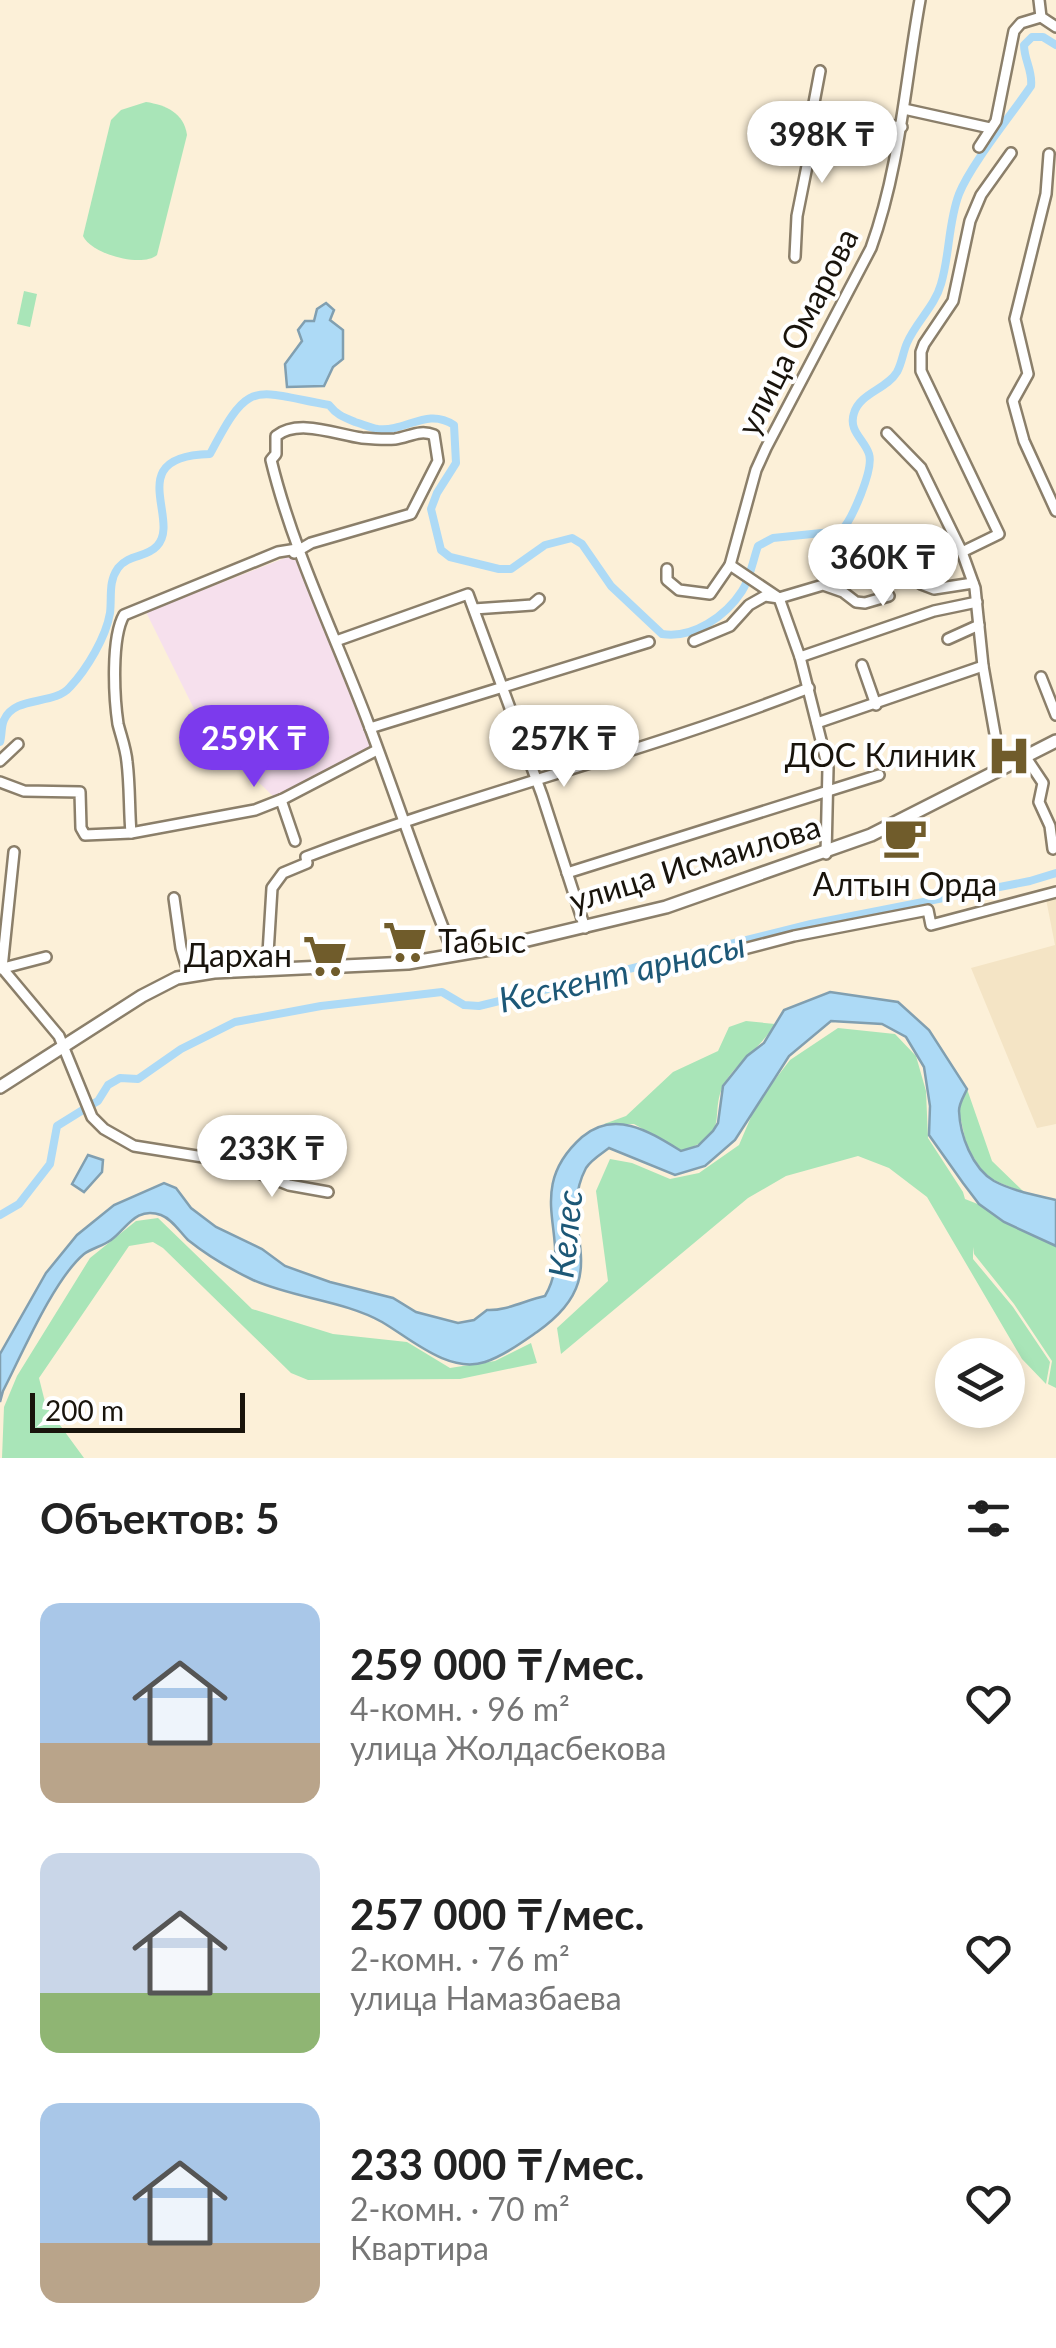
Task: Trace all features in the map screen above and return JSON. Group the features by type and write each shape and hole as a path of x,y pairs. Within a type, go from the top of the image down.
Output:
{"main road":[{"name":"улица Исмаилова","path":"0,1087 142,996 188,975 367,967 454,955 666,908 871,836 1000,768 1054,746"}],"street":[{"name":"улица Омарова","path":"730,565 756,470 871,248 902,128 920,0"},
{"path":"1039,0 1041,16 1056,27"},
{"path":"979,147 999,110 1014,31 1021,23 1041,16"},
{"path":"795,257 800,197 815,126 820,71"},
{"path":"904,109 990,128"},
{"path":"814,116 902,128"},
{"path":"962,552 998,534 921,371 921,352 953,301 970,221 981,195 1011,153"},
{"path":"1050,154 1046,194 1015,319 1028,374 1013,401 1038,477 1056,511"},
{"path":"131,833 127,760 118,727 117,631 124,615 278,552 297,551 414,511 438,461 434,434 374,439 327,428 278,433 276,454 271,460 297,551 370,728 431,903 454,955"},
{"path":"886,433 921,468 973,583 1000,768"},
{"path":"668,569 667,580 673,588 710,594 730,565 778,598 818,723 829,791 826,854"},
{"path":"921,584 934,588 973,583"},
{"path":"694,641 730,626 759,597 778,598 822,585 843,592 856,602 889,596"},
{"path":"336,641 468,594 536,779 585,928"},
{"path":"474,609 532,605 538,599"},
{"path":"800,657 934,611 977,602"},
{"path":"948,639 979,625"},
{"path":"370,728 649,642"},
{"path":"862,666 876,705"},
{"path":"818,723 984,666"},
{"path":"1041,678 1056,715"},
{"path":"267,970 272,888 283,873 307,863 306,857 402,820 809,688"},
{"path":"0,760 18,744"},
{"path":"0,782 24,791 80,792 81,828 85,835 131,833 255,810 378,750"},
{"path":"1025,756 1043,783 1039,802 1050,826 1052,849"},
{"path":"567,872 879,776"},
{"path":"282,800 295,841"},
{"path":"14,852 1,968 59,1036 88,1120 134,1146 228,1161 289,1185 328,1192"},
{"path":"655,972 850,925 928,910 931,925 1056,892"},
{"path":"174,898 188,975"},
{"path":"1,968 46,956"},
{"path":"228,1161 242,1152"}],"shaded area":[{"path":"298,553 373,752 278,801 204,729 146,612"},
{"path":"1056,897 1056,1124 1037,1128 971,968 1055,945 1046,899"}],"green space":[{"path":"146,102 173,111 187,135 157,255 140,260 106,253 83,236 111,120 121,110"},
{"path":"24,291 37,294 30,327 17,324"},
{"path":"746,1021 775,1024 724,1084 716,1123 707,1138 681,1151 634,1124 604,1124 626,1116 673,1072 718,1051 729,1027"},
{"path":"838,1028 895,1034 916,1056 926,1091 928,1138 965,1199 1056,1235 1056,1388 1048,1384 1052,1361 1014,1304 974,1254 973,1247 973,1259 1013,1307 1050,1362 1046,1384 1025,1362 1025,1338 1010,1338 927,1197 889,1168 858,1156 786,1176 748,1198 561,1354 557,1328 608,1281 596,1191 610,1159 632,1163 670,1179 699,1173 739,1145 757,1103 790,1060"},
{"path":"967,1089 992,1161 1025,1193 993,1180 967,1147 958,1107"},
{"path":"158,1218 252,1309 333,1334 407,1342 450,1368 495,1361 531,1343 537,1363 460,1379 308,1380 291,1373 163,1248 153,1242 129,1246 39,1378 46,1406 84,1458 2,1458 4,1407 17,1376 90,1258 136,1221"}],"water":[{"path":"326,303 334,310 330,320 343,330 343,359 333,367 324,386 287,387 285,364 302,341 298,330 305,321 314,321 317,309"},
{"name":"Келес","path":"830,992 898,1002 929,1030 967,1089 959,1111 974,1159 994,1181 1056,1200 1056,1246 1004,1222 979,1204 963,1183 929,1135 930,1106 924,1067 906,1037 882,1024 831,1021 789,1056 735,1140 705,1166 675,1175 609,1148 591,1162 578,1190 581,1271 575,1290 562,1311 537,1332 492,1359 471,1364 444,1359 367,1315 253,1280 203,1251 165,1217 145,1213 111,1240 84,1254 61,1281 0,1402 0,1354 46,1273 77,1235 114,1205 164,1183 176,1188 191,1208 216,1227 262,1249 285,1266 393,1298 416,1312 458,1323 474,1320 487,1310 545,1296 555,1256 551,1198 554,1178 564,1158 582,1137 594,1129 620,1124 645,1131 681,1151 698,1146 718,1123 723,1086 747,1056 764,1043 784,1010"},
{"path":"88,1155 103,1160 102,1172 84,1192 72,1184"}],"waterway":[{"path":"0,742 9,712 63,693 89,662 108,622 115,573 127,560 153,550 163,535 161,477 168,466 183,457 210,454 235,412 255,396 268,394 329,405 344,417 378,429 434,418 454,425 456,463 431,509 441,550 450,557 511,569 545,545 572,538 582,544 611,586 662,634 685,633 708,624 742,591 758,546 773,538 841,531 846,525 861,494 870,461 853,425 857,406 897,372 911,335 938,292 959,194 982,154 1031,86 1024,45 1032,37 1043,37 1056,45"},
{"name":"Кескент арнасы","path":"91,1105 108,1085 120,1078 138,1079 181,1049 235,1022 321,1006 442,992 464,1005 479,1006 811,924 1056,873"},
{"name":"Кескент арнасы","path":"0,1215 19,1204 50,1164 57,1126 86,1108"}],"place":[{"name":"ДОС Клиник","path":"1009,756"},
{"name":"Алтын Орда","path":"905,837"},
{"name":"Табыс","path":"405,942"},
{"name":"Дархан","path":"325,956"}]}
